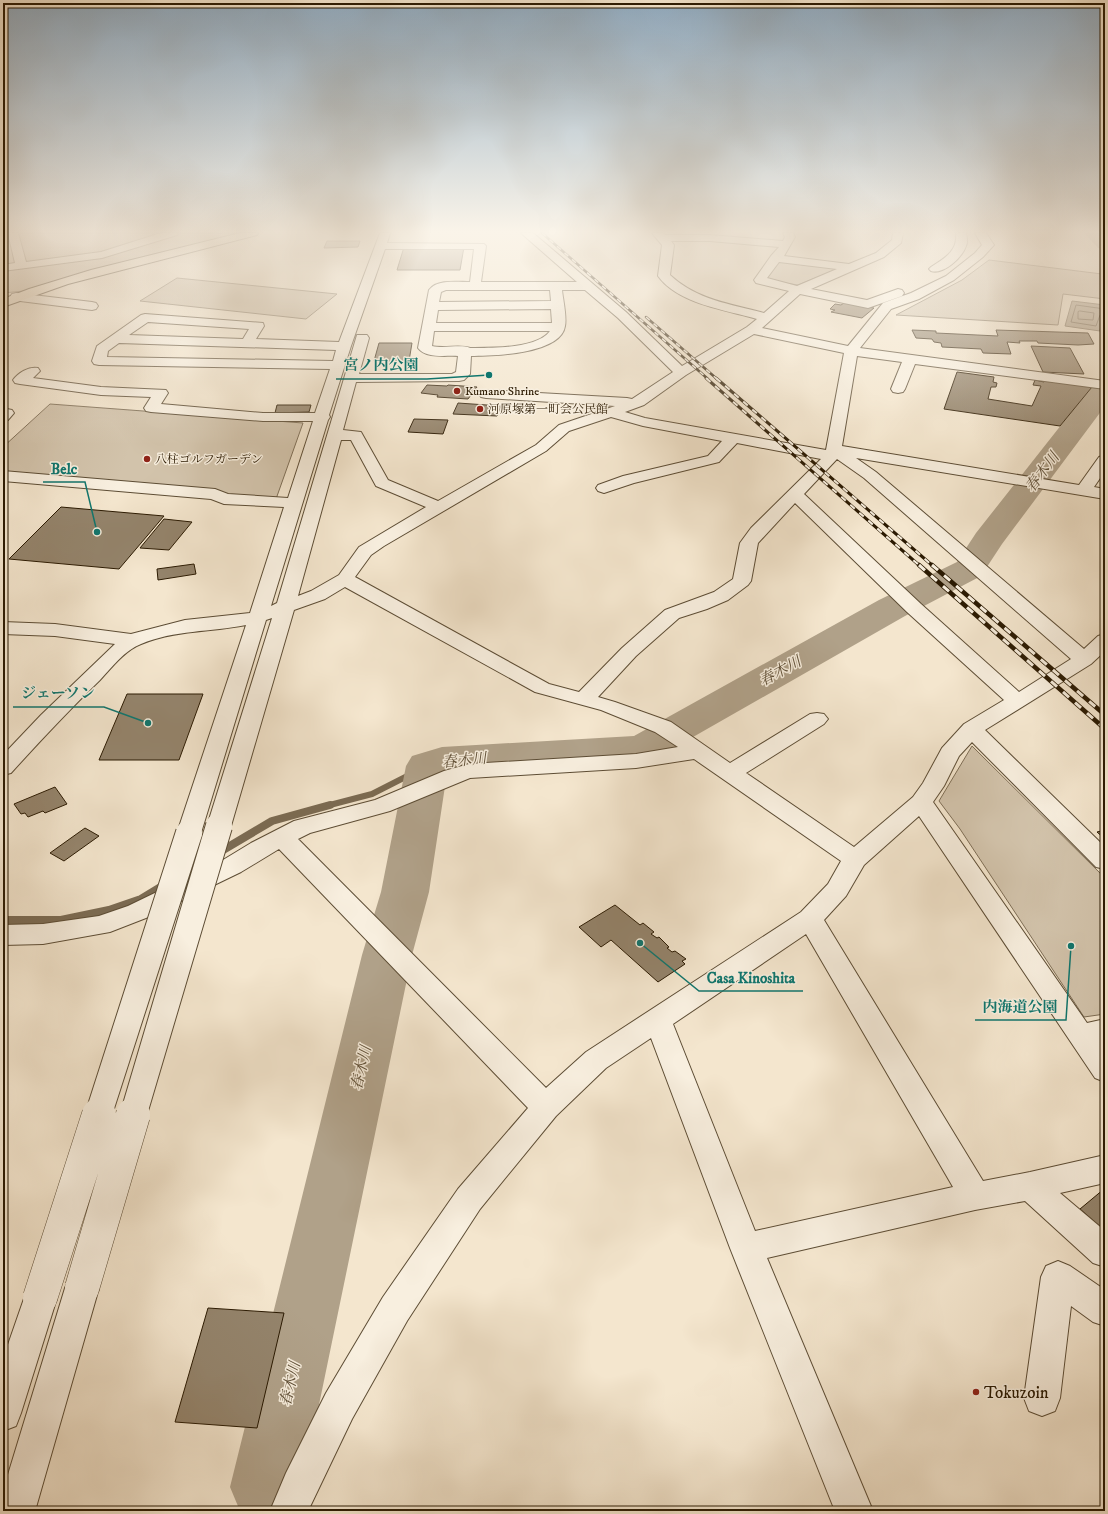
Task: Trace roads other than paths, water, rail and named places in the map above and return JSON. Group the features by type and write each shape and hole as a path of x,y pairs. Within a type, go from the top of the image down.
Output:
{"street":[{"path":"77,304 92,306"},
{"path":"3,1413 8,1379 40,1298 190,833 344,346 363,304"},
{"path":"16,1511 285,608 373,304"},
{"path":"609,304 682,372"},
{"path":"714,304 764,318"},
{"path":"3,768 48,720 118,651 132,640 153,633 184,626 257,618 318,595 345,579 365,551 541,448 564,428 639,402 682,372 752,330 781,304"},
{"path":"584,699 629,652 672,614 700,605 721,596 742,581 749,543 757,532 833,453 851,351 887,306 894,304"},
{"path":"557,305 559,327 557,332 554,336 538,345 513,349 432,351 425,348 432,306 557,305"},
{"path":"76,387 94,370 102,349 145,318 258,326 247,344"},
{"path":"429,327 559,327"},
{"path":"752,330 851,351 1099,384"},
{"path":"116,339 344,346"},
{"path":"351,378 459,377 463,374 465,350"},
{"path":"898,389 910,359"},
{"path":"94,370 339,365"},
{"path":"33,370 20,380 101,391 161,393 151,408 263,417 322,417"},
{"path":"486,394 639,402"},
{"path":"611,412 643,422 732,440 833,453 1105,494"},
{"path":"335,435 356,436 382,483 439,507"},
{"path":"604,488 629,479 713,459 732,440"},
{"path":"833,453 870,476 963,554 1084,660"},
{"path":"1083,491 1105,460"},
{"path":"3,476 215,494 224,498 294,503"},
{"path":"795,494 914,608 1017,702"},
{"path":"345,579 375,597 542,688 608,706 663,727 855,859"},
{"path":"3,628 55,630 132,640"},
{"path":"289,1511 299,1486 339,1406 396,1308 468,1199 546,1107 596,1060 810,919 837,890 855,859 921,802 950,754 972,729 987,718 1017,702 1084,660 1105,640"},
{"path":"730,773 817,719"},
{"path":"972,729 1105,861"},
{"path":"3,935 43,934 101,925 137,912 232,866 302,827 382,806 452,776 469,771 636,761 698,751"},
{"path":"921,802 1093,1033 1105,1070"},
{"path":"282,837 546,1107"},
{"path":"810,919 975,1196"},
{"path":"657,1019 746,1248 852,1510"},
{"path":"746,1248 975,1196 1030,1186 1105,1169"},
{"path":"1030,1186 1105,1252"},
{"path":"1042,1398 1058,1277 1105,1310"}],"water":[{"path":"1071,304 1105,305 1100,331 1065,326"}],"waterway":[{"name":"春木川","path":"266,1487 387,955 405,892 427,766 442,760 643,748 892,608 969,569 988,540 1105,388"},
{"path":"326,806 372,794 427,766"},
{"path":"218,853 272,821 330,805"},
{"path":"3,920 61,920 109,910 141,899 164,885"}],"railway":[{"path":"622,304 708,379"},
{"path":"646,317 717,379"},
{"path":"706,378 920,566"},
{"path":"716,378 933,566"},
{"path":"919,565 1105,729"},
{"path":"932,565 1105,715"}],"place":[{"name":"宮ノ内公園","path":"489,375"},
{"name":"Kumano Shrine","path":"457,391"},
{"name":"河原塚第一町会公民館","path":"480,409"},
{"name":"八柱ゴルフガーデン","path":"147,459"},
{"name":"Belc","path":"97,532"},
{"name":"ジェーソン","path":"148,723"},
{"name":"Casa Kinoshita","path":"640,943"},
{"name":"内海道公園","path":"1071,946"},
{"name":"Tokuzoin","path":"976,1392"}]}
